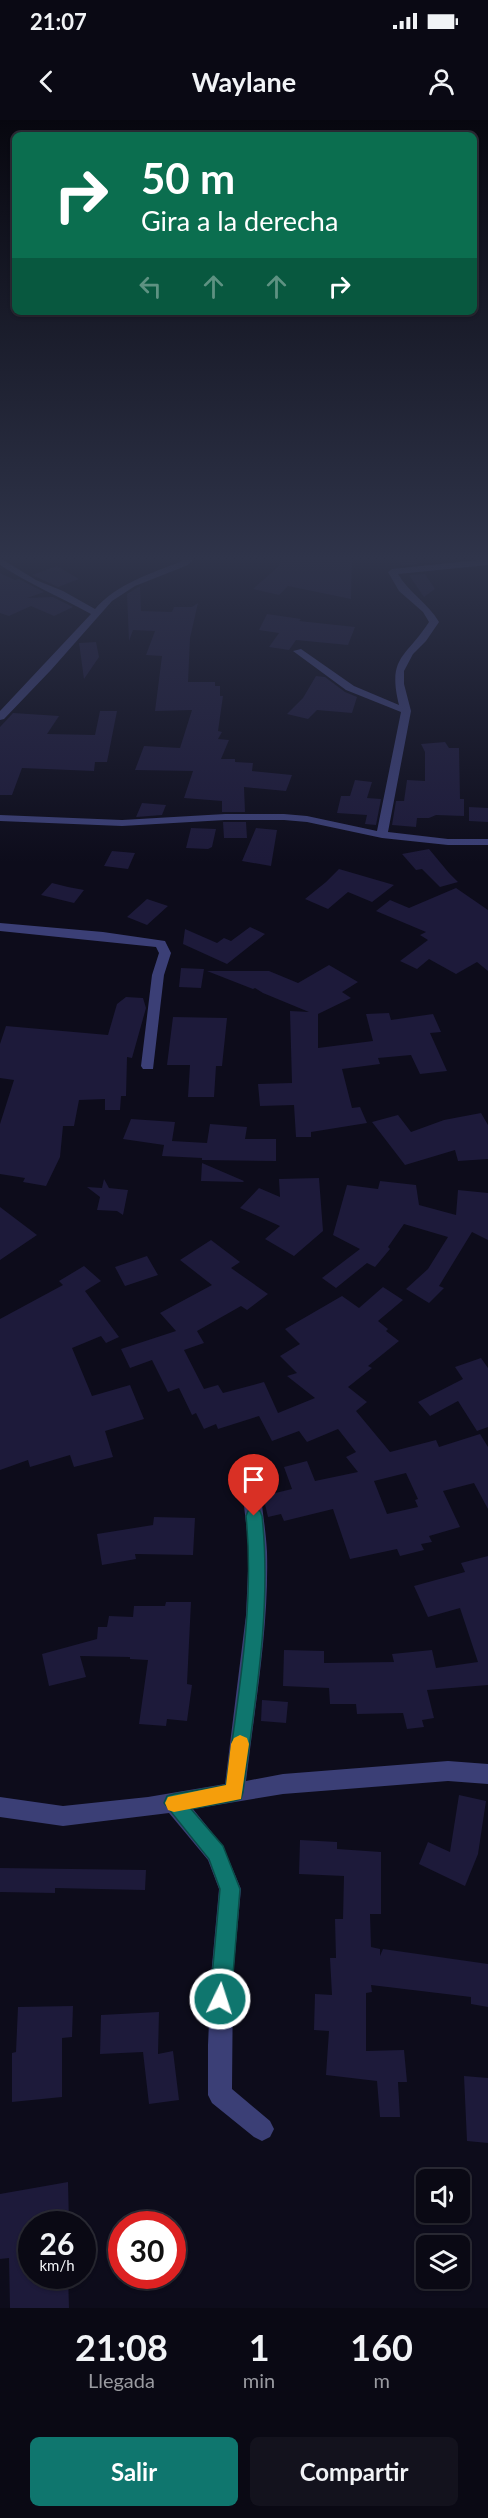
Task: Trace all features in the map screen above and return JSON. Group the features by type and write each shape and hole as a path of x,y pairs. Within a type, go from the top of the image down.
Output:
{"street":[{"path":"0,717 58,657"},
{"path":"306,657 325,668 337,680 350,688 406,711"},
{"path":"382,836 406,711 399,684 399,671 407,657"},
{"path":"0,818 122,823 225,817 284,817 382,836 448,842 488,842"},
{"path":"0,927 104,936 160,944 165,953 158,975 148,1066"},
{"path":"234,1792 253,1655 258,1554 252,1497"},
{"path":"0,1806 63,1816 174,1803 283,1784 448,1771 488,1774"},
{"path":"174,1803 216,1853 230,1889 222,1976 219,2045 220,2095 262,2129"}],"building":[{"path":"81,657 99,657 84,679"},
{"path":"162,657 189,657 188,682 215,682 215,686 220,686 220,696 223,696 218,731 222,732 218,739 229,740 221,759 253,763 252,771 292,775 286,791 244,787 245,812 222,812 222,801 184,798 193,771 135,770 144,746 180,748 192,710 155,711"},
{"path":"316,676 325,677 345,692 357,697 352,713 317,710 308,719 287,714 303,698"},
{"path":"100,711 117,711 107,762 95,762 94,771 22,768 12,795 0,795 0,727 13,713 59,716 47,734 95,735"},
{"path":"445,742 449,748 459,748 460,799 464,799 464,816 436,815 429,818 417,818 416,827 392,825 396,801 404,801 407,780 425,781 425,752 421,744"},
{"path":"355,780 372,782 367,798 381,799 376,825 365,824 367,815 337,813 341,796 350,796"},
{"path":"142,803 166,805 162,815 136,817"},
{"path":"469,807 488,808 488,822 469,821"},
{"path":"223,822 246,822 247,838 224,838"},
{"path":"191,828 216,829 212,847 208,849 186,848"},
{"path":"256,828 277,830 271,866 242,861"},
{"path":"429,849 458,882 440,887 422,869 416,870 402,854"},
{"path":"112,851 135,853 128,869 104,866"},
{"path":"339,869 394,885 372,902 348,892 328,909 305,899"},
{"path":"52,883 84,890 74,903 41,895"},
{"path":"456,888 488,910 488,971 477,962 456,974 429,959 417,969 400,961 428,940 420,935 426,932 376,911 390,900 409,908"},
{"path":"147,899 168,906 147,925 127,917"},
{"path":"250,927 265,934 227,964 183,944 185,929 217,943 224,938 231,941"},
{"path":"329,965 358,982 342,992 351,998 318,1014 318,1048 373,1041 366,1014 389,1013 391,1020 433,1014 441,1032 430,1033 447,1071 420,1074 411,1055 378,1058 380,1064 342,1069 352,1108 360,1107 367,1123 311,1132 311,1137 296,1137 294,1105 260,1106 258,1084 292,1083 290,1011 309,1012 255,988 207,971 269,971 298,983"},
{"path":"181,968 204,969 201,988 179,987"},
{"path":"126,997 143,998 146,1008 132,1058 127,1057 126,1096 121,1096 120,1110 105,1110 105,1099 79,1100 74,1126 63,1126 60,1157 46,1186 23,1182 25,1178 0,1174 0,1124 14,1080 0,1078 0,1044 6,1026 108,1035 117,1004"},
{"path":"173,1017 227,1018 222,1066 216,1066 214,1097 188,1097 190,1065 167,1065"},
{"path":"481,1113 488,1125 488,1159 458,1161 455,1150 405,1165 372,1122 398,1115 411,1132 444,1120"},
{"path":"131,1119 175,1122 172,1141 207,1143 210,1124 247,1127 245,1139 276,1139 276,1161 202,1160 202,1158 162,1156 164,1145 123,1139"},
{"path":"202,1163 244,1181 201,1181"},
{"path":"319,1178 323,1231 294,1256 265,1239 280,1226 240,1208 259,1188 280,1197 279,1179"},
{"path":"104,1179 109,1188 128,1190 123,1215 117,1211 97,1210 100,1197 87,1187 102,1188"},
{"path":"380,1181 416,1185 419,1205 456,1215 458,1190 488,1193 488,1240 472,1232 439,1286 444,1288 429,1303 406,1289 428,1269 448,1237 404,1224 388,1247 390,1249 375,1267 367,1263 336,1288 322,1278 360,1249 333,1235 347,1185 378,1189"},
{"path":"0,1207 37,1235 0,1260"},
{"path":"211,1240 240,1262 231,1268 268,1294 247,1310 241,1306 197,1331 204,1343 184,1350 204,1389 218,1385 223,1393 264,1382 278,1413 315,1398 287,1376 297,1373 280,1356 300,1344 285,1329 342,1296 359,1308 383,1287 403,1300 378,1321 399,1341 368,1366 372,1368 348,1387 367,1402 356,1411 390,1452 436,1440 439,1447 480,1434 488,1447 488,1509 474,1483 443,1491 460,1527 429,1536 432,1542 421,1544 424,1550 400,1556 397,1549 350,1559 333,1509 284,1521 281,1514 268,1517 263,1496 292,1489 284,1467 307,1461 315,1481 358,1472 346,1457 356,1452 338,1429 307,1442 299,1431 272,1441 259,1416 218,1429 216,1424 204,1429 196,1413 192,1415 179,1388 168,1392 152,1360 130,1368 121,1349 176,1331 160,1313 212,1285 180,1260","holes":["406,1473 418,1499 415,1500 418,1507 387,1514 374,1481"]},
{"path":"147,1256 158,1275 125,1286 115,1267"},
{"path":"84,1266 101,1281 85,1291 119,1337 106,1343 101,1336 72,1348 92,1396 130,1385 144,1419 105,1431 113,1457 74,1467 70,1455 30,1467 28,1460 0,1470 0,1319 63,1285 59,1281"},
{"path":"481,1358 488,1368 488,1427 477,1431 458,1401 430,1416 418,1402 463,1379 455,1367"},
{"path":"154,1517 195,1518 193,1555 135,1554 136,1559 102,1565 97,1534 153,1525"},
{"path":"488,1556 488,1685 427,1690 434,1718 422,1720 424,1727 407,1729 403,1713 357,1714 356,1704 330,1704 329,1688 283,1686 284,1650 324,1651 324,1663 394,1662 392,1654 432,1650 436,1668 478,1662 460,1608 428,1617 414,1586 465,1572 461,1563"},
{"path":"166,1602 191,1602 187,1684 192,1685 187,1721 167,1719 166,1726 139,1724 148,1660 130,1659 130,1657 80,1656 86,1677 49,1686 42,1654 97,1639 98,1627 107,1627 109,1616 133,1617 134,1606 165,1606"},
{"path":"262,1700 288,1702 286,1723 261,1721"},
{"path":"459,1795 486,1801 478,1854 465,1886 419,1864 428,1842 450,1852"},
{"path":"300,1840 337,1842 337,1849 381,1852 381,1914 370,1914 371,1947 380,1949 380,1956 383,1949 488,1964 488,2007 471,2004 471,1997 371,1985 372,1992 366,1993 366,2051 404,2050 407,2082 398,2082 400,2117 380,2117 377,2081 326,2075 329,2031 314,2030 315,1994 332,1995 330,1958 336,1958 335,1919 343,1919 344,1876 299,1874"},
{"path":"0,1868 146,1870 145,1890 55,1888 55,1893 0,1892"},
{"path":"73,2006 72,2037 62,2038 62,2097 12,2102 12,2053 16,2052 18,2007"},
{"path":"159,2012 158,2054 173,2051 179,2100 149,2104 143,2052 100,2054 101,2015"},
{"path":"464,2076 488,2078 488,2143 467,2141"},
{"path":"68,2182 69,2211 18,2211 18,2289 68,2289 69,2308 10,2308 9,2258 0,2259 0,2194"}],"slow traffic":[{"path":"174,1803 234,1792 240,1744"}],"route":[{"path":"220,1999 230,1889 216,1853 174,1803 234,1792 253,1655 258,1554 254,1516"}]}
